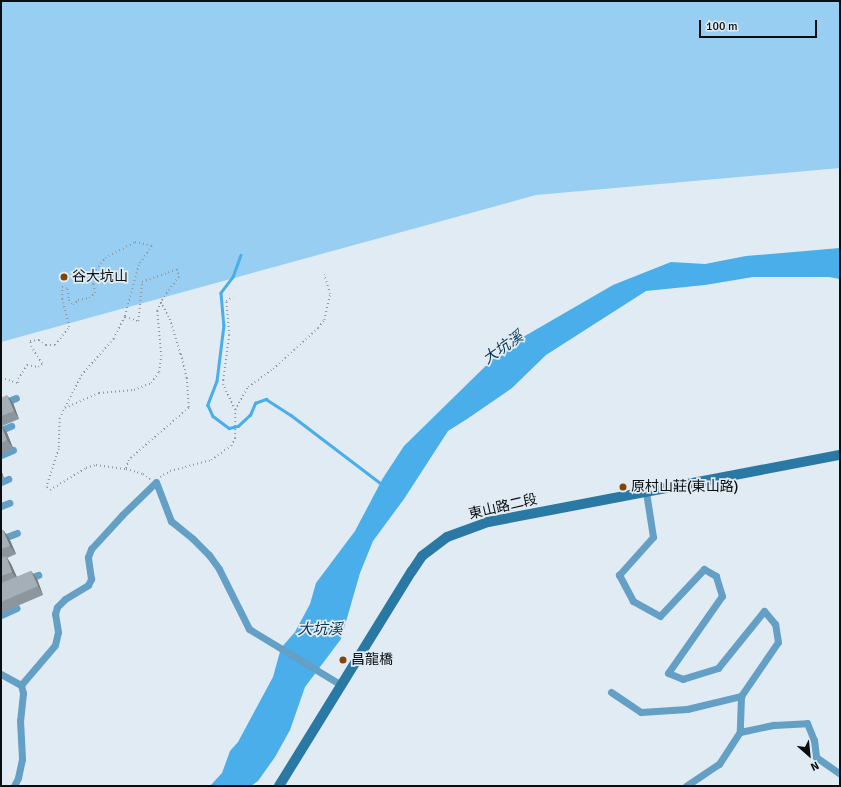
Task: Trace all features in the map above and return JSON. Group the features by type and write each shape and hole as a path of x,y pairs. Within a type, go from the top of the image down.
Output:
{"main road":[{"name":"東山路二段","path":"279,786 422,556 447,537 488,522 840,455"}],"street":[{"path":"1,404 16,398"},
{"path":"1,430 11,426"},
{"path":"1,455 13,450"},
{"path":"21,685 55,645 58,632 55,614 57,607 65,599 88,585 91,579 88,557 91,549 122,514 156,482 171,521 193,539 209,555 219,569 249,629 341,685"},
{"path":"646,492 652,537 619,575 633,601 660,616 704,569 716,576 722,596 668,673 683,679 718,668 764,611 775,624 778,642 741,696 740,732 719,764 686,786"},
{"path":"1,506 9,503"},
{"path":"1,540 17,533"},
{"path":"20,583 38,575"},
{"path":"1,615 17,608"},
{"path":"1,674 21,685 24,694 20,720 22,759 18,778 14,786"},
{"path":"611,692 641,712 686,709 741,696"},
{"path":"740,732 774,725 807,723 814,740 816,757 840,774"}],"path":[{"path":"1,378 18,383 18,379 27,365 38,367 42,364 30,347 30,341 39,340 46,345 55,345 69,327 62,299 62,287 68,289 69,300 73,305 78,300 89,298 95,293 93,273 105,258 135,242 152,246 139,265 125,317 114,339 82,375 60,418 59,449 47,487 50,490 86,468 96,465 126,469 143,474 156,482 161,476 170,471 211,460 231,446 236,438 235,410 223,385 229,335 226,300 233,297"},
{"path":"65,408 99,393 134,390 151,383 159,372 161,356 157,311 161,302 179,277 177,270 142,282 138,321 125,317"},
{"path":"235,410 248,387 273,369 318,328 324,320 330,294 324,275"},
{"path":"126,469 128,460 189,408 187,378 181,354 170,319 161,302"}],"shaded area":[{"path":"1,1 840,1 840,168 536,195 1,342"}],"water":[{"name":"大坑溪","path":"840,248 840,279 829,277 753,277 705,285 646,291 546,355 512,388 448,431 404,499 373,541 360,573 341,639 305,687 290,730 275,757 258,781 251,786 210,786 222,773 230,751 238,742 273,677 281,648 295,632 310,604 316,583 355,531 383,478 404,446 504,348 613,285 671,262 705,264 746,256"}],"building":[{"path":"7,395 14,411 1,416 1,398"},
{"path":"1,425 7,440 1,443"},
{"path":"3,530 10,546 1,549 1,531"},
{"path":"6,556 12,572 1,576 1,558"},
{"path":"31,571 38,586 1,602 1,583"}],"waterway":[{"path":"241,255 233,277 221,293 224,325 217,381 208,405 213,416 229,428 238,426 250,415 255,403 266,399 291,415 383,485"}],"place":[{"name":"谷大坑山","path":"64,277"},
{"name":"原村山莊(東山路)","path":"623,487"},
{"name":"昌龍橋","path":"343,660"}]}
